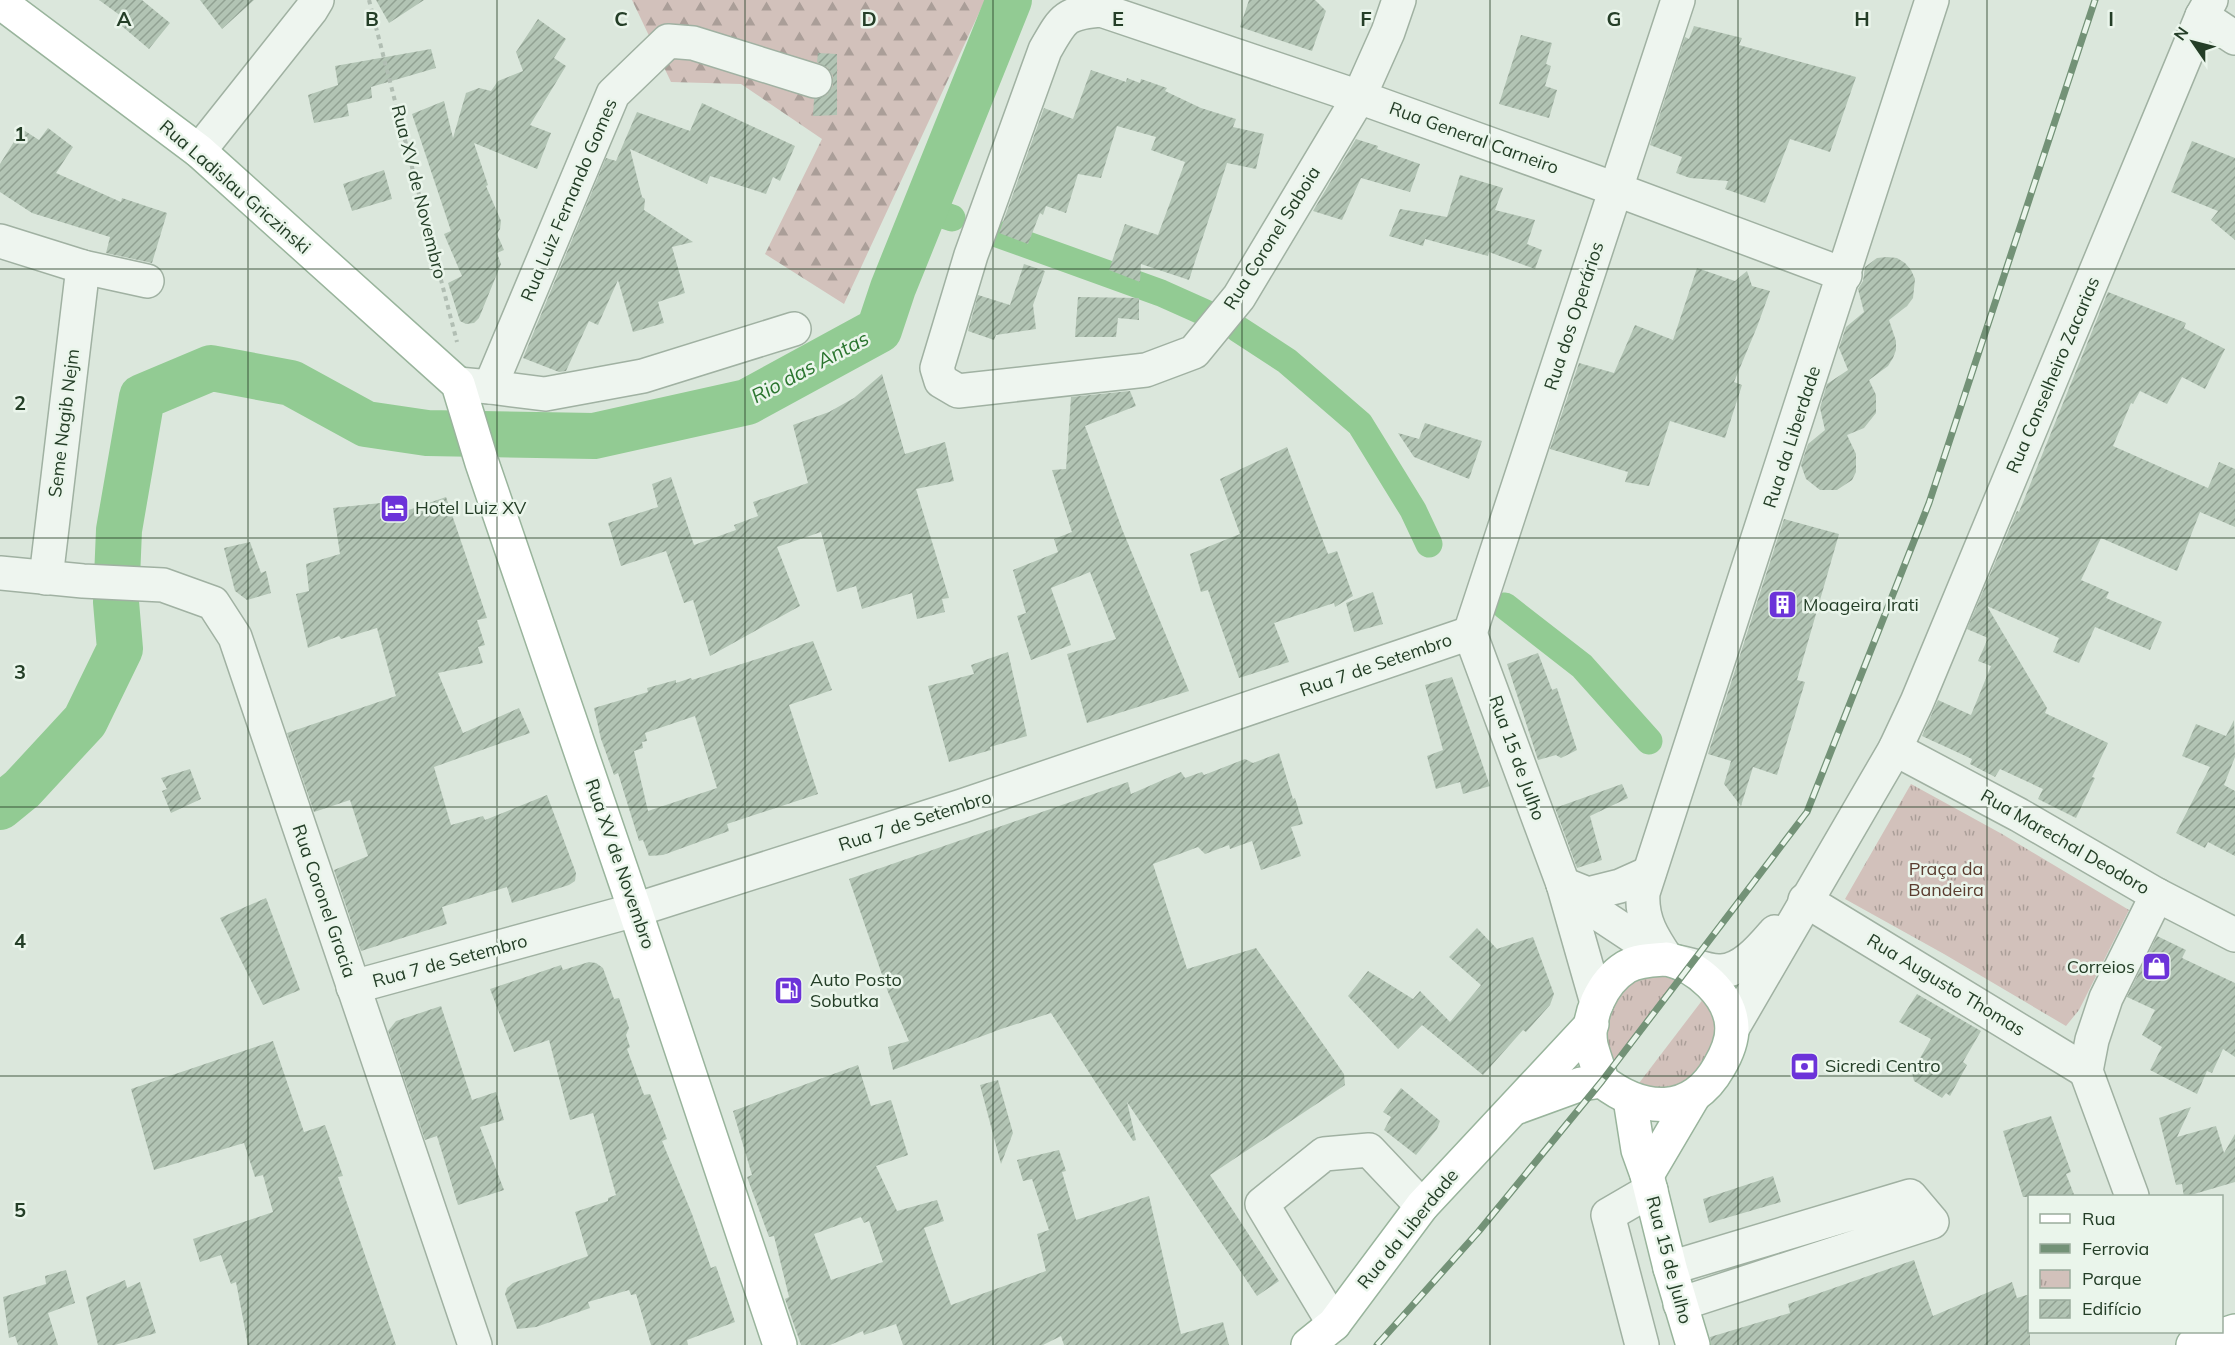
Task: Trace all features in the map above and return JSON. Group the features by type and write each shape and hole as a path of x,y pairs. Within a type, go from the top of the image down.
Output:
{"main road":[{"name":"Rua Ladislau Griczinski","path":"0,2 199,151 470,390"},
{"name":"Rua XV de Novembro","path":"470,390 482,463 635,909 780,1345"},
{"path":"1648,960 1672,961 1699,973 1725,1003 1732,1029 1725,1056 1715,1074 1693,1097 1668,1105 1646,1104 1630,1099 1602,1081 1591,1043 1594,1013 1609,983 1626,967 1648,960"},
{"name":"Rua da Liberdade","path":"1308,1345 1334,1324 1422,1206 1509,1112 1594,1013"},
{"name":"Rua da Liberdade","path":"1509,1112 1570,1087 1602,1081"},
{"name":"Rua 15 de Julho","path":"1649,1182 1693,1097"},
{"name":"Rua 15 de Julho","path":"1630,1099 1634,1133 1692,1345"},
{"path":"2193,1345 2235,1331"}],"street":[{"path":"199,151 311,10 316,0"},
{"name":"Rua Coronel Saboia","path":"958,391 1146,370 1194,352 1239,297 1359,97 1388,32 1399,0"},
{"name":"Rua dos Operários","path":"1470,633 1678,0"},
{"name":"Rua da Liberdade","path":"1672,961 1649,932 1642,908 1643,893 1845,275 1932,0"},
{"path":"2206,8 2235,38"},
{"name":"Rua Conselheiro Zacarias","path":"1805,900 1895,749 1917,702 2206,8"},
{"name":"Rua General Carneiro","path":"958,391 941,381 937,368 971,255 1045,50 1060,24 1077,12 1101,10 1359,97 1845,275"},
{"name":"Rua Luiz Fernando Gomes","path":"470,390 613,94 668,41 693,43 815,81"},
{"path":"0,241 83,267 147,281"},
{"name":"Seme Nagib Nejm","path":"46,578 83,267"},
{"path":"470,390 545,394 643,376 794,329"},
{"path":"0,573 46,578"},
{"name":"Rua Coronel Gracia","path":"46,578 164,585 213,603 235,637 473,1343"},
{"name":"Rua 15 de Julho","path":"1470,633 1563,884 1594,1013"},
{"name":"Rua 7 de Setembro","path":"353,987 635,909 962,806 1470,633"},
{"name":"Rua Marechal Deodoro","path":"1895,749 2019,815 2157,895 2235,935"},
{"path":"1563,884 1588,894 1620,886 1649,873"},
{"name":"Rua 15 de Julho","path":"1563,884 1599,914 1672,961"},
{"path":"2131,1195 2086,1071 2092,1040 2106,998 2157,895"},
{"path":"1672,961 1720,972 1737,967 1760,949 1805,900"},
{"path":"1732,1029 1805,900"},
{"name":"Rua Augusto Thomas","path":"1805,900 2086,1071"},
{"path":"1334,1324 1262,1203 1324,1154 1369,1150 1422,1206"},
{"path":"1642,1345 1608,1215 1649,1182"},
{"path":"1670,1268 1910,1196 1932,1222 1680,1304"}],"path":[{"name":"Rua XV de Novembro","path":"369,0 470,390"}],"green space":[{"path":"632,0 985,0 844,304 765,254 822,139 741,84 671,82"},
{"name":"Praça da Bandeira","path":"1911,784 2002,834 2129,910 2079,1010 2066,1026 1845,899"},
{"path":"1642,974 1682,974 1611,1066 1603,1042 1609,1009 1620,994"},
{"path":"1707,994 1721,1029 1693,1085 1633,1091"}],"building":[{"path":"99,0 142,0 170,23 149,49 117,22 121,16"},
{"path":"200,0 254,0 222,29"},
{"path":"376,0 424,0 389,23"},
{"path":"1249,0 1315,0 1326,11 1312,51 1240,27"},
{"path":"538,19 566,39 554,58 566,66 530,125 551,133 537,169 474,143 488,185 486,186 501,221 497,234 504,250 497,253 501,264 479,318 474,323 466,324 460,321 448,283 462,276 444,234 451,231 412,114 444,101 453,138 466,93 479,88 491,91 498,81 523,71 516,52"},
{"path":"1694,26 1742,38 1739,45 1856,77 1830,152 1790,139 1765,203 1725,189 1728,181 1690,178 1676,173 1682,157 1650,145 1685,37 1689,39"},
{"path":"1521,35 1552,43 1546,64 1551,66 1545,86 1557,90 1549,118 1499,104"},
{"path":"431,49 436,68 371,87 372,98 347,104 349,116 314,123 308,95 338,85 335,66"},
{"path":"818,53 837,54 837,115 813,116 814,99 827,95 833,86 833,76 828,68 817,62"},
{"path":"1091,70 1126,82 1127,78 1140,83 1141,79 1167,88 1165,91 1201,108 1236,119 1233,127 1264,134 1256,169 1227,163 1189,280 1141,264 1140,282 1109,270 1125,224 1158,235 1185,162 1151,150 1156,137 1117,126 1101,178 1078,174 1066,213 1046,206 1043,215 1040,213 1028,244 999,233 1044,108 1073,119"},
{"path":"702,103 795,146 780,181 773,177 766,194 710,176 707,184 630,149 642,197 645,199 644,210 693,242 672,247 685,293 658,302 664,323 633,332 618,280 598,325 589,321 566,371 559,372 523,358 606,158 616,161 637,112 690,131"},
{"path":"48,128 73,147 56,173 121,202 122,198 167,213 152,263 106,253 110,237 32,213 0,192 0,164 22,129 39,140"},
{"path":"1356,139 1420,164 1410,192 1361,178 1342,220 1313,211"},
{"path":"2192,141 2235,158 2235,240 2211,220 2218,211 2171,192"},
{"path":"384,170 392,199 352,211 343,184"},
{"path":"1460,175 1503,188 1495,210 1535,220 1527,244 1542,250 1535,269 1489,252 1488,256 1425,239 1423,246 1389,236 1400,209 1447,217"},
{"path":"1877,258 1897,258 1911,270 1915,279 1913,298 1907,306 1889,320 1896,341 1893,358 1888,366 1869,380 1876,395 1876,413 1864,428 1847,435 1856,454 1856,472 1852,480 1837,490 1820,490 1806,479 1801,465 1808,444 1825,430 1820,408 1827,384 1848,370 1839,348 1846,327 1864,312 1858,289 1863,281 1865,267"},
{"path":"1024,264 1045,271 1033,305 1036,329 996,335 994,340 968,331 978,295 1010,305"},
{"path":"1697,268 1735,281 1747,271 1752,286 1770,291 1734,382 1742,385 1725,438 1670,421 1649,486 1625,482 1628,472 1550,449 1579,363 1614,373 1635,325 1673,340"},
{"path":"2108,292 2186,323 2184,328 2225,349 2205,389 2182,377 2167,404 2140,391 2133,404 2131,403 2113,446 2208,488 2219,462 2235,469 2235,527 2200,512 2177,571 2101,538 2081,580 2109,592 2106,598 2162,622 2150,650 2095,627 2079,663 2053,652 2059,638 1987,606 2047,708 2045,713 2108,743 2076,818 2038,799 2043,789 2000,769 1995,777 1970,764 1972,759 1922,736 1938,700 1971,715 1991,666 1978,661 1988,638 1967,629 2017,511 2019,512"},
{"path":"1078,297 1139,298 1139,320 1118,318 1116,337 1075,337"},
{"path":"882,374 905,454 945,442 954,481 916,489 949,598 942,599 945,612 917,619 912,593 862,609 856,586 837,592 821,532 777,547 800,606 710,656 693,600 684,603 666,551 621,566 608,523 658,507 652,484 671,477 694,545 736,530 734,525 758,516 753,502 808,483 793,425 829,412 854,398"},
{"path":"1130,391 1136,406 1085,426 1122,529 1189,691 1087,723 1067,654 1116,639 1090,572 1051,588 1071,645 1031,660 1017,616 1026,613 1013,570 1058,552 1054,539 1072,532 1052,470 1066,469 1071,397"},
{"path":"1425,423 1482,441 1469,479 1414,457 1398,433 1419,439"},
{"path":"1287,447 1328,554 1337,551 1353,596 1335,607 1334,603 1274,623 1289,662 1239,678 1208,590 1201,592 1190,554 1240,534 1220,479"},
{"path":"446,497 487,618 477,620 485,645 478,647 483,663 438,673 463,733 519,708 530,733 434,767 451,825 483,816 485,820 547,795 576,873 575,881 512,903 507,887 442,907 447,924 361,951 334,870 368,856 350,800 314,812 287,733 396,696 377,628 341,639 339,636 308,648 296,594 309,591 306,564 340,554 333,508 400,501 403,512"},
{"path":"1784,519 1839,534 1797,680 1805,682 1777,775 1753,767 1741,806 1724,784 1731,761 1708,754"},
{"path":"250,542 261,573 266,571 271,593 247,600 235,591 224,548"},
{"path":"1373,592 1383,624 1354,632 1346,603"},
{"path":"813,641 832,690 789,705 818,794 727,824 729,831 663,855 649,856 643,840 639,841 618,773 614,775 601,739 594,708 648,692 647,688 676,680 676,683 691,678 692,680","holes":["695,716 717,788 648,811 634,751 643,748 642,742 647,741 645,733"]},
{"path":"1008,652 1027,736 990,747 991,750 949,762 928,686 974,674 971,665"},
{"path":"1538,653 1552,690 1557,688 1577,750 1561,758 1556,755 1538,760 1507,664"},
{"path":"1452,677 1490,786 1463,794 1460,782 1436,789 1427,756 1443,750 1425,685"},
{"path":"2234,720 2235,757 2224,785 2235,791 2235,856 2208,842 2205,848 2176,833 2210,767 2182,756 2196,724 2226,736"},
{"path":"1279,753 1303,824 1291,827 1301,856 1261,870 1252,841 1230,849 1229,845 1205,854 1198,847 1153,864 1187,969 1256,948 1344,1074 1345,1085 1210,1175 1279,1281 1257,1296 1127,1102 1136,1140 1133,1141 1051,1013 1001,1029 893,1070 888,1047 909,1041 888,992 849,879 1128,782 1131,794 1181,772 1185,778 1202,772 1204,775 1245,759 1253,763"},
{"path":"190,769 201,799 171,813 162,791 167,789 161,778"},
{"path":"1622,784 1628,798 1590,816 1602,860 1577,868 1555,808"},
{"path":"266,898 300,990 263,1005 220,918"},
{"path":"1477,928 1497,949 1533,937 1554,994 1550,1005 1526,1032 1523,1030 1483,1075 1422,1025 1398,1049 1348,996 1368,971 1413,999 1420,991 1450,1022 1481,985 1449,957"},
{"path":"2157,936 2186,950 2182,958 2235,983 2235,1057 2223,1049 2212,1073 2207,1071 2197,1094 2150,1070 2162,1047 2142,1035 2155,1010 2127,997"},
{"path":"589,962 596,963 603,968 614,999 619,998 629,1028 626,1035 630,1047 627,1049 644,1095 650,1094 667,1139 662,1141 711,1268 716,1266 735,1322 687,1340 688,1345 651,1345 636,1294 631,1295 629,1290 588,1302 590,1308 536,1327 517,1329 505,1294 507,1288 513,1283 588,1256 575,1212 608,1201 608,1198 616,1195 593,1113 570,1120 549,1040 514,1052 490,989 561,965 563,970"},
{"path":"1917,994 1981,1031 1963,1062 1967,1065 1950,1096 1946,1093 1942,1098 1914,1081 1912,1072 1931,1039 1899,1022"},
{"path":"441,1006 472,1100 496,1092 504,1120 480,1127 504,1190 458,1205 437,1136 425,1140 388,1031 396,1021"},
{"path":"273,1041 304,1132 325,1125 343,1176 338,1177 396,1345 248,1345 236,1282 231,1284 221,1255 200,1262 193,1239 273,1212 263,1175 255,1177 244,1143 154,1170 131,1089"},
{"path":"858,1065 871,1106 891,1100 908,1155 876,1166 897,1211 937,1200 944,1221 924,1228 951,1305 1046,1271 1037,1234 1049,1230 1032,1179 1023,1181 1017,1160 1059,1150 1066,1171 1062,1172 1076,1220 1149,1196 1181,1334 1223,1322 1229,1345 1064,1345 1061,1336 1043,1345 903,1345 896,1324 864,1335 863,1331 830,1345 801,1345 785,1299 789,1297 774,1236 769,1237 747,1177 752,1175 733,1111","holes":["861,1217 864,1223 869,1221 883,1262 831,1280 814,1234"]},
{"path":"998,1080 1013,1133 1001,1164 980,1085"},
{"path":"1401,1088 1440,1121 1437,1129 1416,1155 1384,1130 1391,1117 1383,1112"},
{"path":"2191,1107 2177,1137 2216,1126 2224,1153 2235,1134 2235,1182 2184,1195 2182,1184 2176,1185 2159,1118"},
{"path":"2051,1116 2071,1172 2066,1174 2074,1195 2028,1195 2028,1197 2023,1197 2003,1131"},
{"path":"1773,1176 1781,1202 1709,1223 1703,1199"},
{"path":"1914,1260 1933,1316 2012,1282 2017,1298 2028,1295 2030,1345 1711,1345 1710,1337 1790,1313 1788,1304"},
{"path":"66,1270 75,1303 48,1313 58,1345 18,1345 15,1336 9,1338 3,1297 46,1284 45,1276"},
{"path":"125,1280 127,1288 140,1282 156,1333 115,1345 98,1345 86,1297"}],"waterway":[{"name":"Rio das Antas","path":"0,807 22,789 85,721 120,649 116,602 119,530 142,397 211,368 291,383 366,424 427,433 594,436 747,402 879,330 893,288 1009,0"},
{"path":"925,209 952,218"},
{"path":"989,231 1161,293 1208,314"},
{"path":"1238,329 1287,361 1360,424 1413,510 1429,544"},
{"path":"1505,606 1582,666 1649,741"}],"railway":[{"path":"1377,1345 1479,1231 1602,1081 1807,812 1929,503 2095,0"}],"place":[{"name":"Hotel Luiz XV","path":"394,508"},
{"name":"Moageira Irati","path":"1782,605"},
{"name":"Correios","path":"2156,967"},
{"name":"Auto Posto Sobutka","path":"789,990"},
{"name":"Sicredi Centro","path":"1804,1066"}]}
